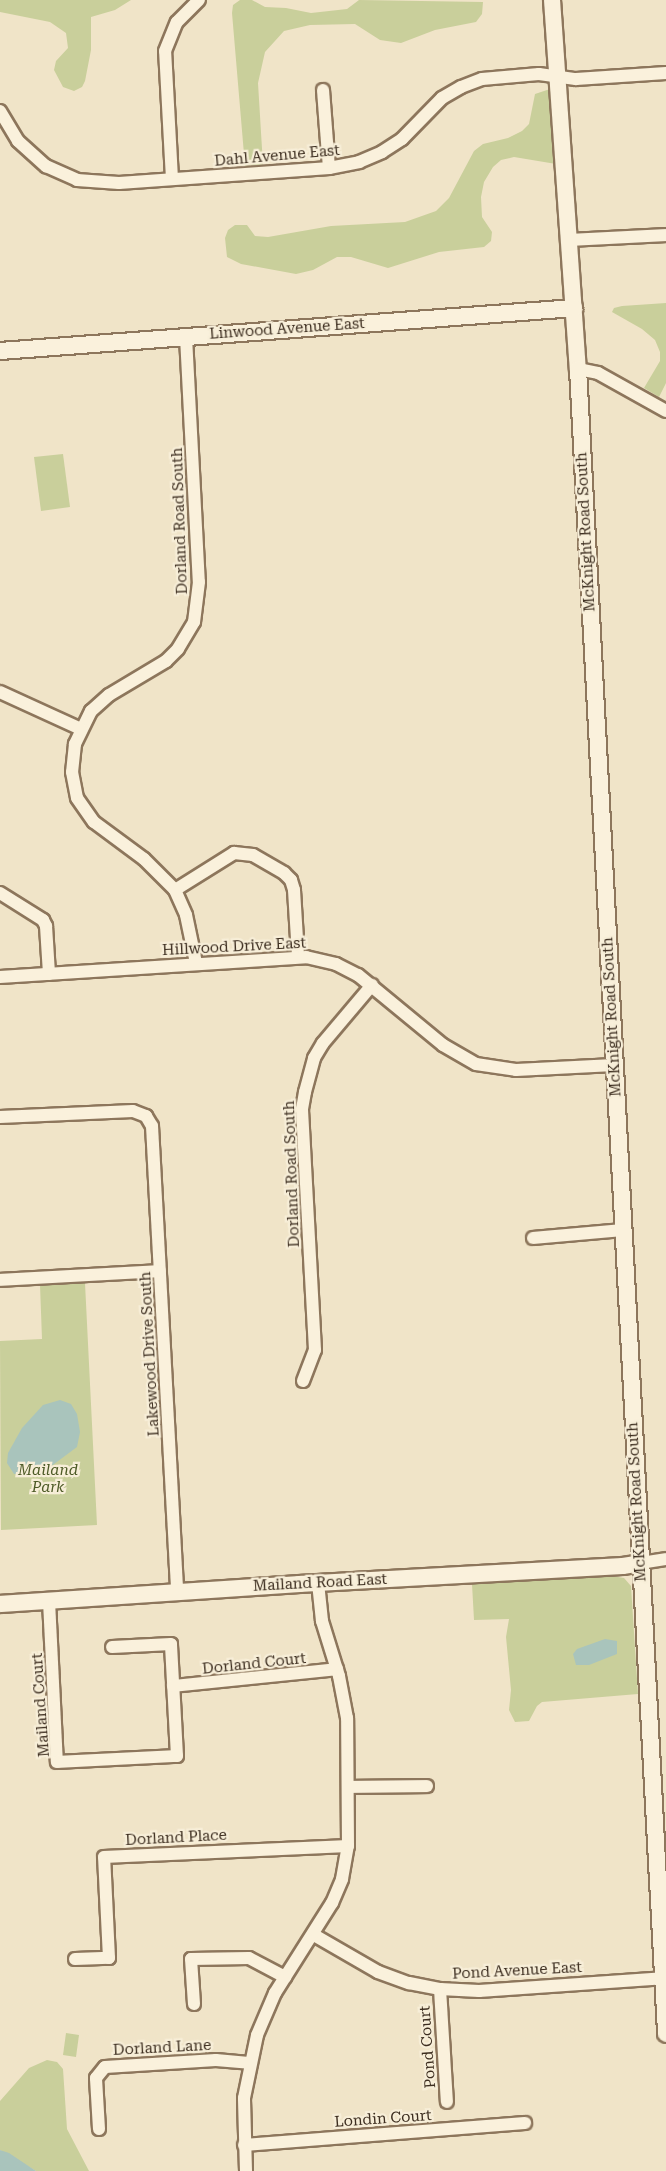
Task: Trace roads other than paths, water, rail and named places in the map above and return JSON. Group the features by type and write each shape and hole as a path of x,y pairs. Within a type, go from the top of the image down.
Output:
{"street":[{"path":"172,179 165,51 177,22 199,0"},
{"name":"McKnight Road South","path":"552,0 578,369 666,2034"},
{"name":"Dahl Avenue East","path":"0,111 10,131 27,152 64,175 105,184 329,168 359,162 388,148 408,133 442,98 467,84 497,77 539,74 576,79 666,73"},
{"path":"323,90 329,168"},
{"path":"570,240 666,235"},
{"name":"Linwood Avenue East","path":"0,351 574,308"},
{"name":"Dorland Road South","path":"186,337 199,582 194,622 178,649 153,670 109,695 91,711 75,744 72,772 77,798 84,811 110,836 159,871 175,890 186,915 196,963"},
{"path":"578,369 598,373 666,411"},
{"path":"0,692 81,729"},
{"path":"175,890 234,854 253,855 284,873 291,880 294,890 298,956"},
{"path":"0,893 43,920 46,926 49,974"},
{"name":"Hillwood Drive East","path":"0,977 298,956 340,966 372,985 443,1046 476,1064 516,1070 614,1065"},
{"name":"Dorland Road South","path":"303,1381 315,1350 302,1109 314,1058 323,1043 372,985"},
{"name":"Lakewood Drive South","path":"0,1117 127,1111 146,1116 153,1137 177,1591"},
{"path":"533,1239 623,1230"},
{"path":"0,1280 160,1271"},
{"path":"641,1563 666,1559"},
{"name":"Mailand Road East","path":"0,1605 177,1591 623,1566 641,1563"},
{"path":"246,2171 244,2098 249,2063 262,2021 285,1977 314,1935 336,1895 348,1846 349,1787 346,1718 337,1669 322,1621 318,1582"},
{"name":"Mailand Court","path":"50,1601 57,1762 177,1756 173,1686"},
{"path":"112,1647 171,1644 173,1686"},
{"name":"Dorland Court","path":"173,1686 222,1683 337,1669"},
{"path":"349,1787 427,1786"},
{"name":"Dorland Place","path":"75,1959 109,1958 104,1857 348,1846"},
{"name":"Pond Avenue East","path":"314,1935 378,1972 409,1983 440,1989 486,1991 663,1978"},
{"path":"194,2004 191,1959 249,1958 285,1977"},
{"name":"Pond Court","path":"440,1989 447,2102"},
{"name":"Dorland Lane","path":"99,2129 96,2078 105,2067 221,2060 249,2063"},
{"name":"Londin Court","path":"244,2145 525,2123"}],"water":[{"path":"60,1400 71,1404 77,1414 80,1432 77,1447 42,1473 14,1474 7,1463 8,1453 22,1428 43,1405"},
{"path":"605,1639 617,1641 617,1654 589,1665 576,1665 573,1654 577,1649"},
{"path":"0,2150 9,2153 36,2171 0,2171"}],"park label":[{"name":"Mailand Park","path":"48,1478"}]}
